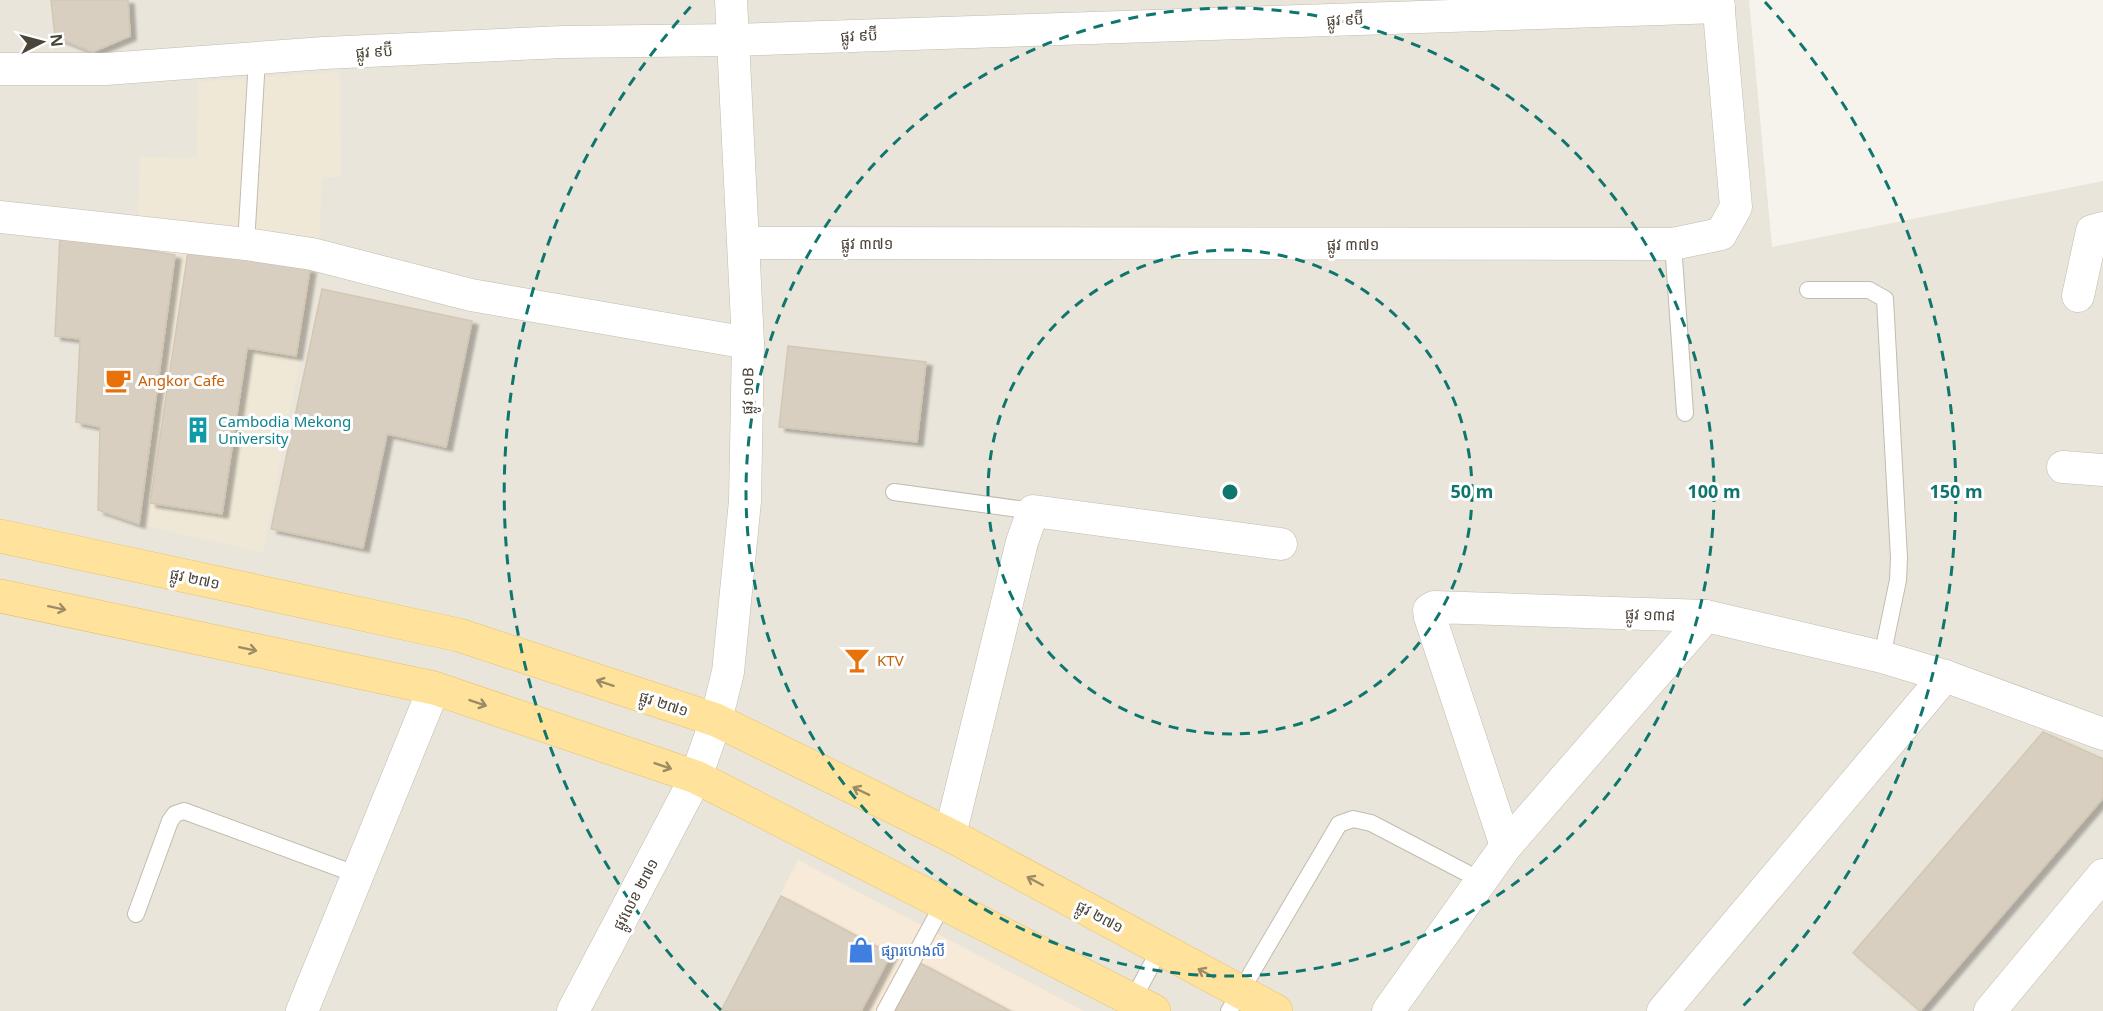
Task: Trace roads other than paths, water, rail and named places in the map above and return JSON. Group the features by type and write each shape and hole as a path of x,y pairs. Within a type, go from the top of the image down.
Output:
{"main road":[{"name":"ផ្លូវ ២៧១","path":"0,536 459,635 716,720 950,835 1160,949 1234,1001 1276,1011"},
{"path":"0,596 434,688 696,777 943,903 1138,1007"}],"street":[{"name":"ផ្លូវ ១០B","path":"696,777 716,720 728,672 745,501 748,343 745,243 731,0"},
{"name":"ផ្លូវ ៩ប៊ី","path":"0,69 106,69 324,53 552,43 734,39 1719,4"},
{"name":"ផ្លូវ ៣៧១","path":"745,243 1673,244 1721,234 1736,207 1719,4"},
{"path":"0,216 246,244 312,254 471,295 748,343"},
{"path":"2078,296 2092,231 2103,228"},
{"path":"2063,467 2103,470"},
{"path":"950,835 1022,542 1033,511 1281,544"},
{"name":"ផ្លូវ ១៣៨","path":"1506,846 1429,610 1434,607 1706,616 1882,657 1945,675 2103,734"},
{"path":"1389,1011 1506,846 1706,616"},
{"path":"1663,1011 1945,675"},
{"path":"302,1011 434,688"},
{"name":"ផ្លូវលេខ ២៧១","path":"573,1011 696,777"},
{"path":"1990,1011 2103,875"}],"lane":[{"path":"246,244 257,59"},
{"path":"1673,244 1685,413"},
{"path":"1808,290 1869,290 1885,299 1899,558 1898,580 1882,657"},
{"path":"894,492 1033,511"},
{"path":"136,914 170,821 175,814 184,811 358,875"},
{"path":"1234,1001 1339,824 1353,819 1371,824 1482,881"},
{"path":"885,1011 943,903"},
{"path":"1138,1007 1160,949"}],"place":[{"name":"Angkor Cafe","path":"118,380"},
{"name":"Cambodia Mekong University","path":"198,430"},
{"name":"KTV","path":"857,660"},
{"name":"ផ្សារហេងលី","path":"861,950"}]}
